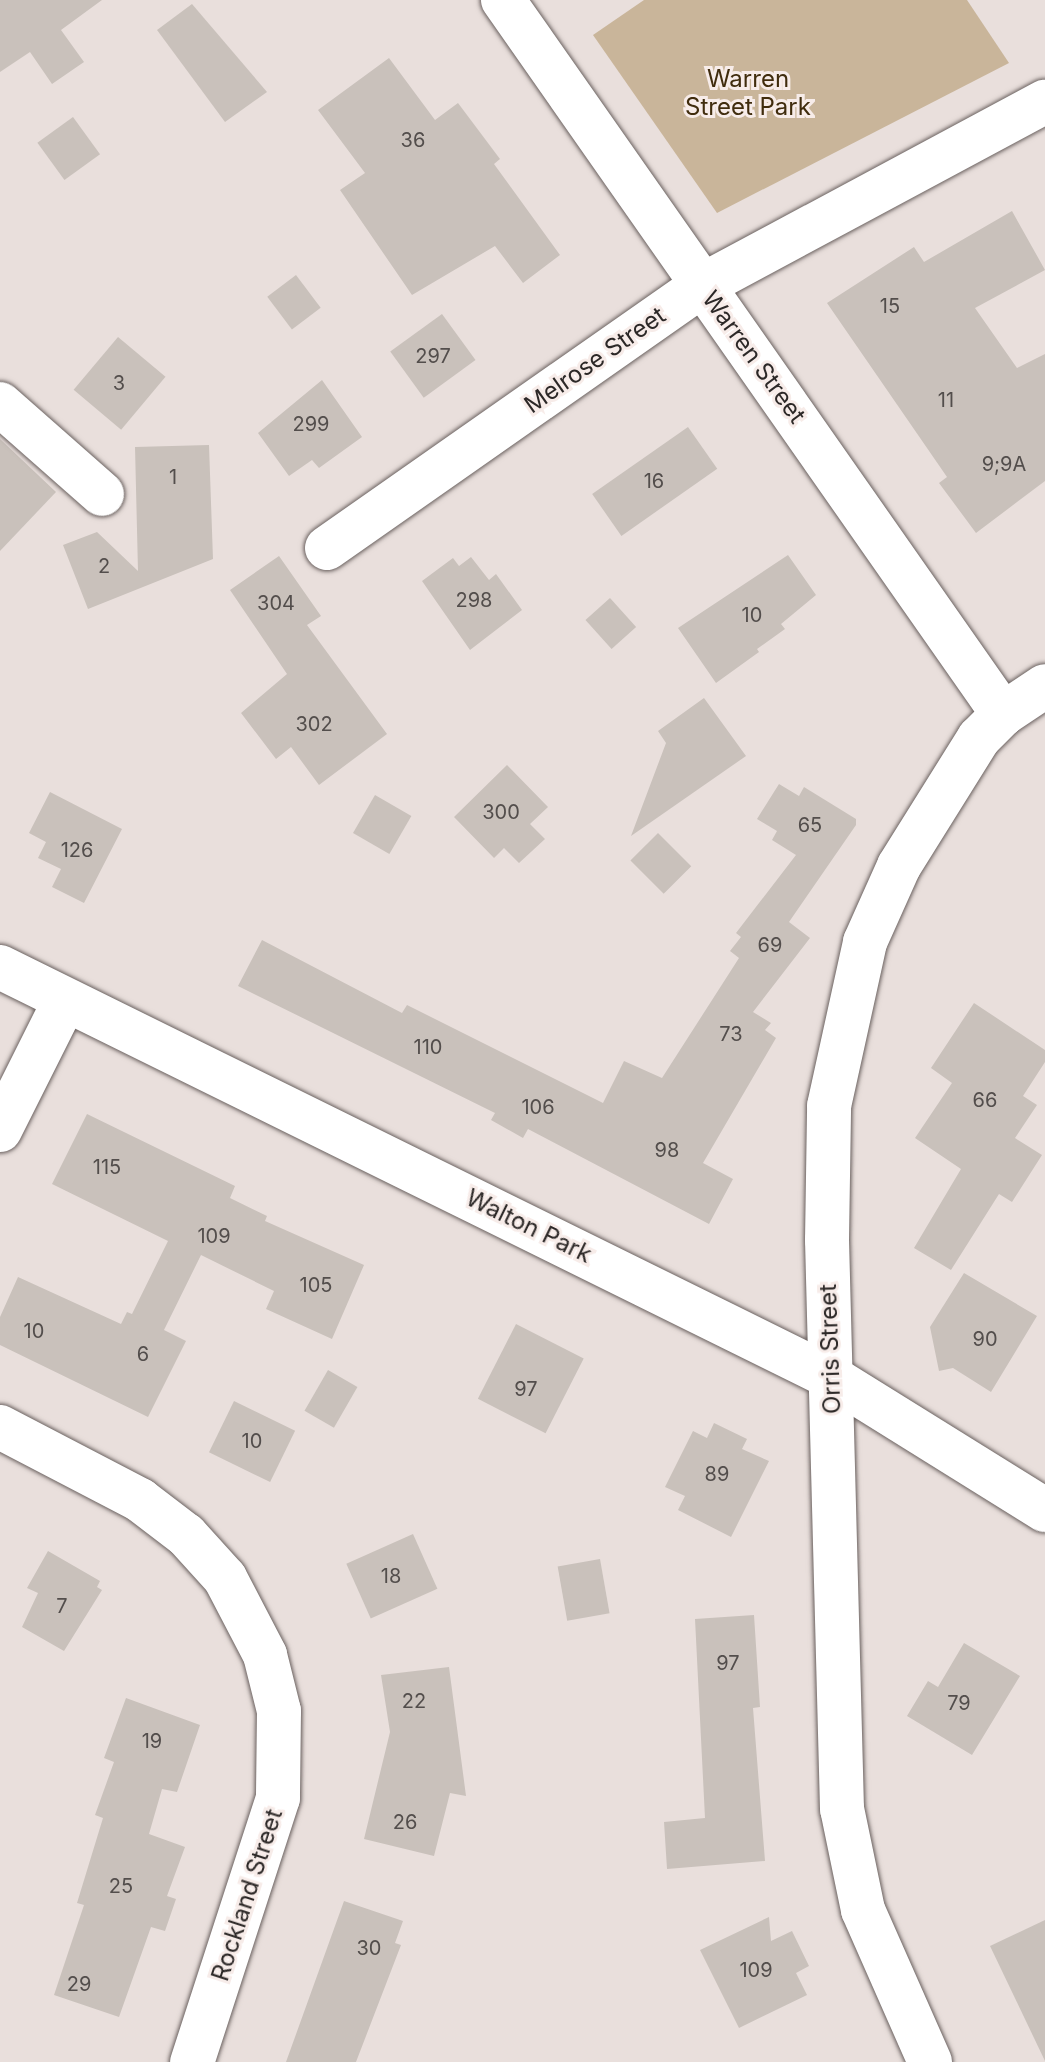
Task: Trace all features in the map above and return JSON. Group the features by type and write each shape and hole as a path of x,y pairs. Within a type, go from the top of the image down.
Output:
{"street":[{"name":"Warren Street","path":"503,0 1003,714"},
{"name":"Melrose Street","path":"327,548 703,285 1045,102"},
{"path":"0,404 102,494"},
{"name":"Orris Street","path":"930,2062 879,1954 852,1872 840,1784 828,1121 849,997 865,942 899,866 979,738 1003,714 1045,686"},
{"name":"Walton Park","path":"0,967 831,1377 1045,1510"},
{"path":"0,1130 65,1000"},
{"name":"Rockland Street","path":"0,1427 140,1500 186,1535 241,1602 269,1668 281,1740 278,1798 264,1854 192,2062"}],"green space":[{"name":"Warren Street Park","path":"644,0 967,0 1009,63 717,213 593,35"}],"building":[{"path":"0,0 102,0 61,30 84,62 52,84 30,52 0,72"},
{"path":"192,4 267,92 225,122 157,30"},
{"path":"389,58 435,120 458,103 500,159 494,164 560,255 523,283 495,246 412,295 340,190 365,173 318,110"},
{"path":"73,117 100,154 64,180 37,143"},
{"path":"1012,211 1045,270 975,308 1017,368 1045,354 1045,481 976,533 939,483 947,477 827,303 914,247 924,262"},
{"path":"296,275 321,308 292,329 267,297"},
{"path":"442,314 476,360 424,398 390,352"},
{"path":"118,337 165,377 121,430 74,390"},
{"path":"322,380 362,437 319,468 312,460 289,476 258,433"},
{"path":"688,427 717,469 621,536 592,494"},
{"path":"0,439 56,492 0,551"},
{"path":"209,445 213,559 88,609 63,545 97,532 138,571 135,447"},
{"path":"788,555 816,595 781,624 785,629 757,649 759,652 716,683 678,628"},
{"path":"279,556 321,616 307,625 387,734 319,785 291,747 276,759 241,713 287,674 230,590"},
{"path":"471,557 489,580 496,574 522,610 470,650 422,581 453,558 459,566"},
{"path":"610,598 636,627 612,649 585,620"},
{"path":"704,698 746,756 631,836 666,743 658,731"},
{"path":"507,765 548,807 530,824 545,839 519,863 504,848 494,858 454,817"},
{"path":"779,784 799,796 804,787 856,819 856,825 789,922 810,938 753,1012 771,1023 765,1030 776,1038 703,1163 733,1179 709,1224 528,1129 523,1138 491,1120 495,1113 238,986 262,940 402,1013 407,1005 603,1103 624,1061 662,1078 739,958 730,951 741,937 736,933 796,855 772,840 777,831 757,819"},
{"path":"50,792 122,829 84,903 52,887 61,869 38,858 46,842 29,833"},
{"path":"375,795 411,816 389,854 353,833"},
{"path":"658,833 691,866 664,894 630,861"},
{"path":"974,1003 1045,1050 1045,1062 1023,1096 1037,1105 1015,1138 1042,1155 1012,1202 999,1194 951,1270 914,1248 961,1169 915,1138 952,1083 931,1068"},
{"path":"87,1114 235,1186 230,1198 267,1216 265,1221 364,1265 332,1339 266,1309 274,1291 201,1255 164,1330 186,1341 148,1417 0,1345 0,1317 18,1277 121,1324 127,1312 132,1314 168,1241 52,1184"},
{"path":"964,1273 1037,1316 991,1392 953,1368 939,1371 930,1327"},
{"path":"516,1324 584,1359 546,1433 478,1399"},
{"path":"328,1370 357,1387 334,1428 304,1411"},
{"path":"234,1401 295,1431 270,1482 209,1452"},
{"path":"714,1423 747,1439 742,1449 769,1461 731,1537 678,1510 685,1496 665,1487 693,1431 707,1438"},
{"path":"413,1534 437,1589 371,1619 346,1564"},
{"path":"48,1551 100,1581 97,1587 102,1590 64,1651 22,1627 38,1593 27,1588"},
{"path":"600,1559 610,1613 567,1621 558,1566"},
{"path":"754,1615 760,1707 753,1708 765,1861 667,1869 664,1822 705,1818 695,1619"},
{"path":"964,1643 1020,1676 972,1755 907,1716 928,1681 938,1687"},
{"path":"449,1667 466,1796 450,1793 434,1856 364,1839 390,1732 381,1675"},
{"path":"126,1698 200,1725 177,1792 162,1789 149,1834 185,1847 167,1896 176,1899 165,1931 151,1927 119,2017 54,1995 84,1905 77,1903 103,1818 95,1815 114,1762 104,1758"},
{"path":"344,1901 403,1921 395,1943 401,1945 356,2062 286,2062"},
{"path":"769,1917 771,1941 792,1931 809,1966 796,1973 807,1995 739,2028 700,1950"},
{"path":"1045,1920 1045,2061 990,1946"}]}
